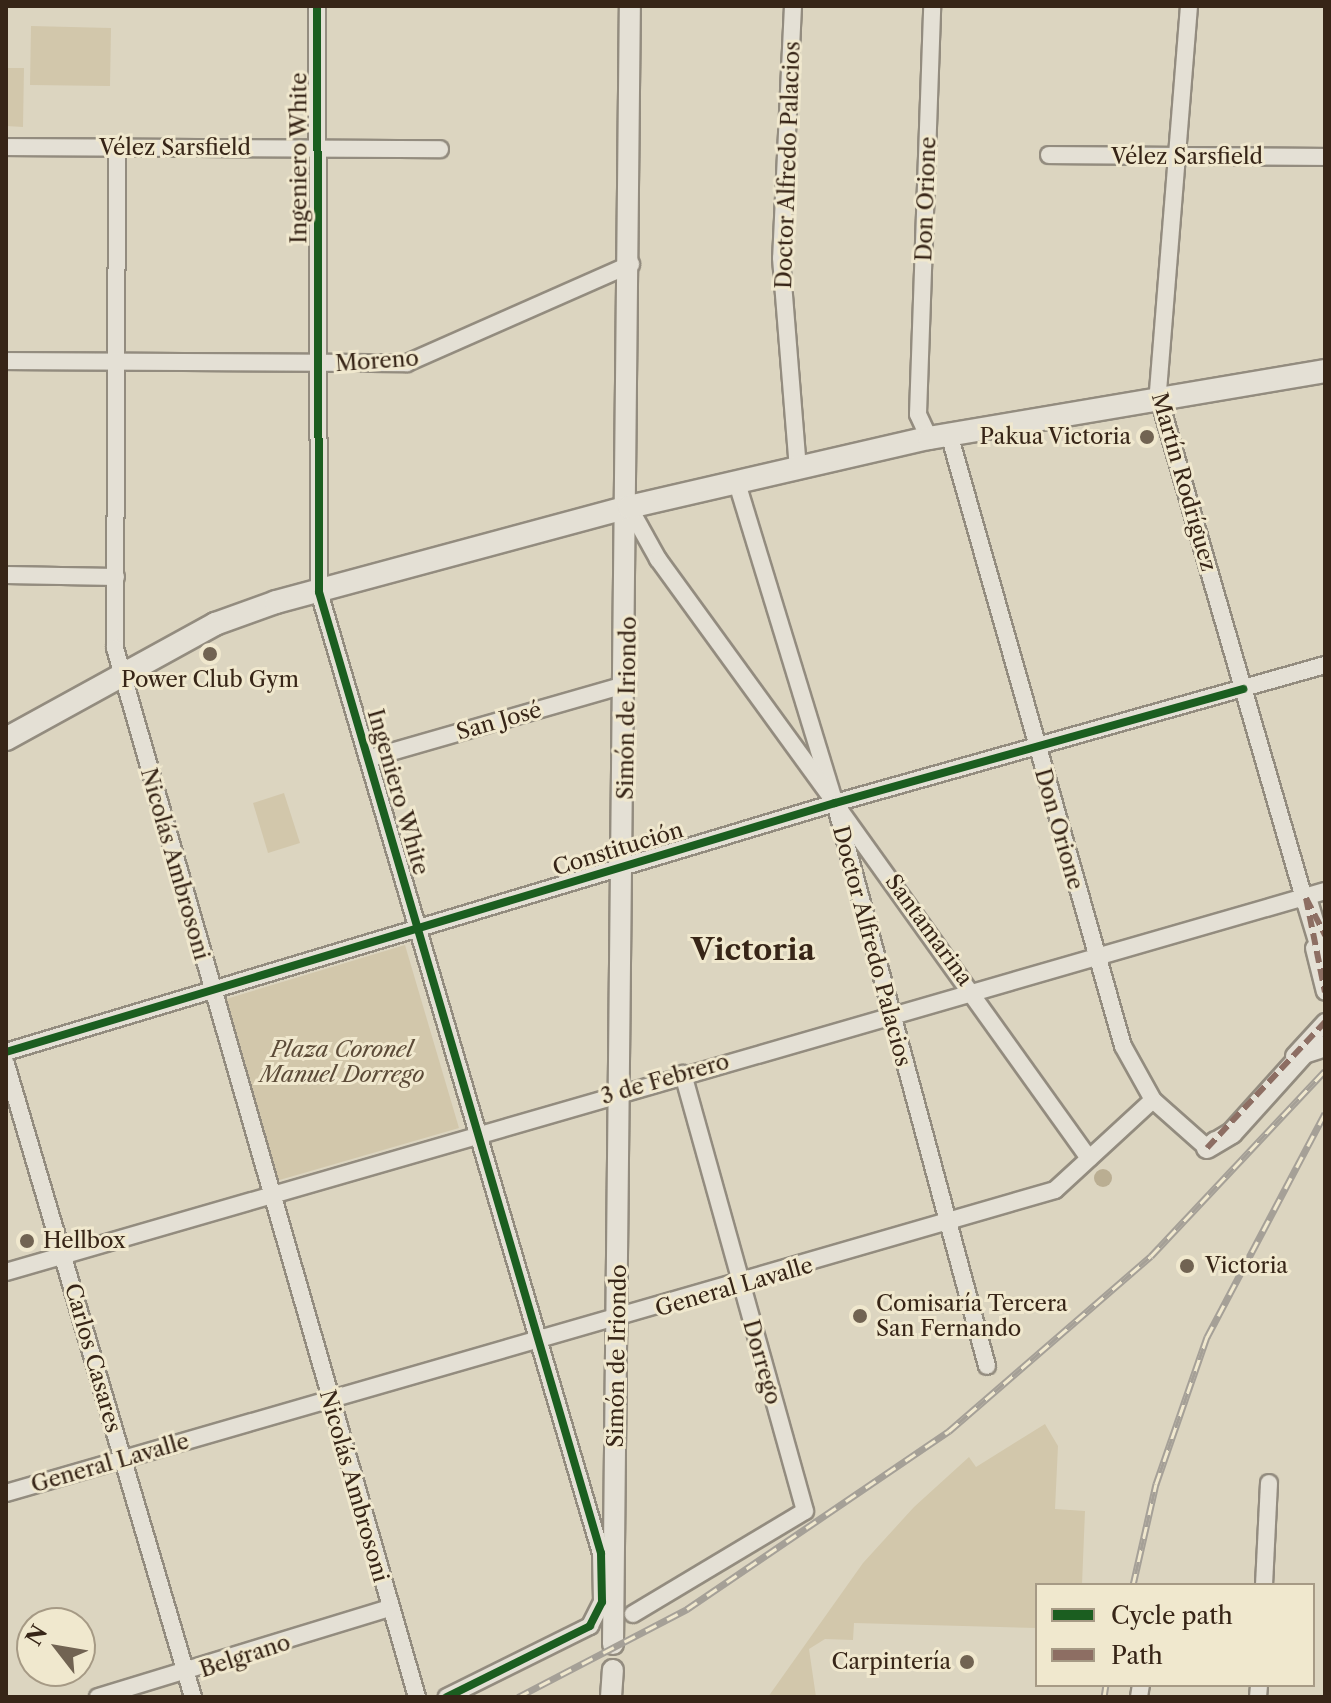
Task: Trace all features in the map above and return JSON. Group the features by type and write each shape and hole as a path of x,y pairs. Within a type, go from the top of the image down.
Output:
{"main road":[{"path":"6,739 120,673 243,612 629,507 939,436 1158,395 1325,371"}],"street":[{"name":"Ingeniero White","path":"317,6 319,592 370,758 535,1343 608,1553"},
{"name":"Simón de Iriondo","path":"447,1697 590,1626 602,1602 608,1553 618,1320 628,684 630,6"},
{"name":"Doctor Alfredo Palacios","path":"793,6 781,258 798,468"},
{"name":"Don Orione","path":"932,6 918,414 939,436 1037,752 1095,957 1136,1079 1153,1100 1207,1148"},
{"name":"Martín Rodríguez","path":"1189,6 1158,395 1243,689 1316,894 1325,935"},
{"name":"Vélez Sarsfield","path":"6,147 440,149"},
{"name":"Nicolás Ambrosoni","path":"117,148 113,362 120,673 417,1697"},
{"name":"Vélez Sarsfield","path":"1049,155 1176,159 1325,157"},
{"name":"Moreno","path":"6,361 318,364 430,358 631,264"},
{"name":"Doctor Alfredo Palacios","path":"737,483 835,803 889,1013 987,1366"},
{"name":"Santamarina","path":"629,507 835,803 972,989 1089,1158"},
{"path":"6,575 116,577"},
{"name":"Constitución","path":"6,1052 418,932 835,803 1037,752 1325,665"},
{"name":"San José","path":"370,758 628,684"},
{"name":"Martín Rodríguez","path":"1316,894 1325,992"},
{"path":"1316,894 1325,961"},
{"name":"3 de Febrero","path":"6,1272 972,989 1316,894"},
{"path":"1207,1148 1232,1133 1323,1032"},
{"name":"Carlos Casares","path":"6,1064 193,1697"},
{"name":"Dorrego","path":"633,1614 805,1511 683,1074"},
{"name":"General Lavalle","path":"6,1493 740,1286 1055,1190 1153,1100"},
{"path":"1264,1583 1269,1483"},
{"path":"608,1553 613,1644"},
{"name":"Belgrano","path":"98,1697 186,1675 389,1608"},
{"path":"611,1697 613,1670"}],"green space":[{"path":"31,26 111,28 110,86 30,85"},
{"path":"6,68 24,68 23,127 6,126"},
{"path":"284,793 300,843 268,853 253,803"},
{"name":"Plaza Coronel Manuel Dorrego","path":"405,945 459,1128 276,1181 226,999"},
{"path":"1045,1424 1058,1446 1055,1509 1085,1511 1082,1583 1035,1583 1035,1628 854,1623 853,1640 825,1639 809,1649 816,1697 768,1697 863,1563 914,1507 969,1457 976,1467"}],"shaded area":[{"path":"1099,1169 1107,1169 1112,1178 1110,1185 1099,1187 1094,1182 1094,1174"}],"railway":[{"path":"518,1697 687,1609 949,1431 1151,1256 1325,1071"},
{"path":"1133,1583 1156,1484 1207,1337 1325,1113"},
{"path":"1104,1697 1106,1687"}],"marked path":[{"path":"1306,898 1325,992"},
{"path":"1306,898 1325,935"},
{"path":"1207,1148 1325,1022"}],"cycle path":[{"path":"317,6 319,592 601,1553 602,1602 590,1626 447,1697"},
{"path":"6,1052 835,803 1243,689"}],"place":[{"name":"Pakua Victoria","path":"1147,437"},
{"name":"Power Club Gym","path":"210,654"},
{"name":"Hellbox","path":"27,1241"},
{"name":"Victoria","path":"1187,1266"},
{"name":"Comisaría Tercera San Fernando","path":"860,1316"},
{"name":"Carpintería","path":"967,1662"}],"district":[{"name":"Victoria","path":"753,950"}]}
